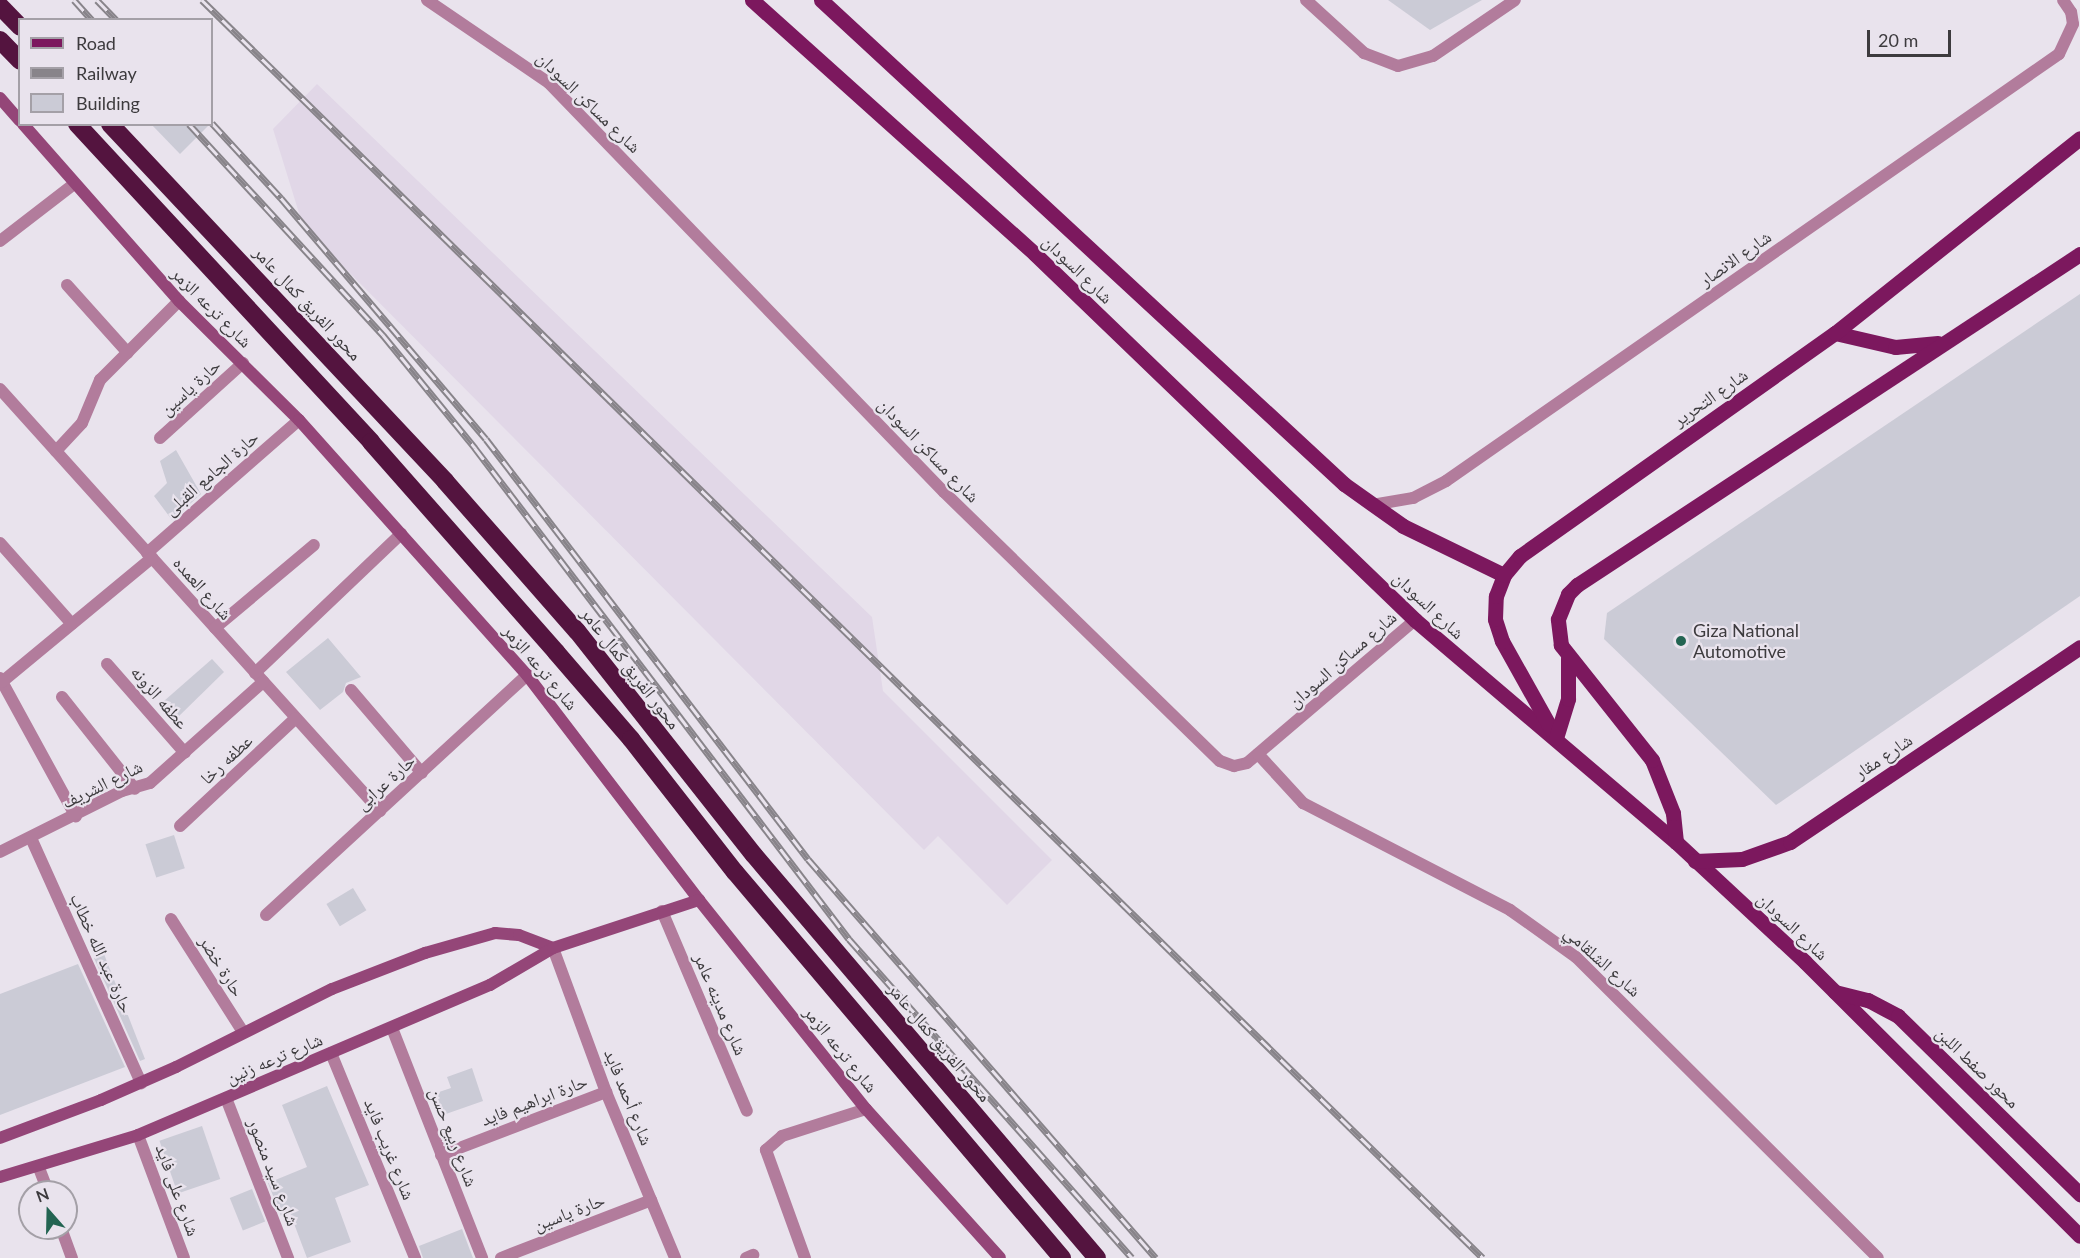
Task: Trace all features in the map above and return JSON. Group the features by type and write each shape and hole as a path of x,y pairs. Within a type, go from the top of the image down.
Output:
{"highway":[{"path":"0,6 18,25"},
{"path":"0,40 18,59"},
{"path":"79,126 378,451 556,652 631,739 735,872 1062,1258"},
{"name":"محور الفريق كمال عامر","path":"112,126 446,481 577,631 754,855 1097,1258"}],"main road":[{"name":"شارع السودان","path":"752,0 1035,254 1415,620 1676,842 1835,992 2080,1236"},
{"name":"شارع السودان","path":"821,0 1344,484 1372,505 1436,544 1504,575"},
{"path":"0,98 18,119"},
{"name":"شارع ترعه الزمر","path":"25,126 179,301 299,420 527,675 699,900 866,1109 1000,1258"},
{"name":"شارع التحرير","path":"1556,738 1502,641 1495,619 1496,596 1504,575 1536,542 1835,333 2080,138"},
{"path":"1676,842 1670,804 1652,760 1618,714 1568,658 1561,645 1558,619 1568,594 1577,585 2080,254"},
{"path":"1835,333 1895,347 1944,343"},
{"name":"شارع مقار","path":"1695,861 1742,859 1790,842 2080,647"},
{"path":"1556,738 1568,699 1568,658"},
{"name":"شارع ترعه زنين","path":"0,1177 39,1168 138,1135 392,1028 516,972 553,948 699,900"},
{"name":"شارع ترعه زنين","path":"0,1138 141,1083 332,989 472,938 495,933 519,935 553,948"},
{"name":"محور صفط اللبن","path":"1835,992 1868,1000 1898,1016 2080,1194"}],"street":[{"name":"شارع مساكن السودان","path":"427,0 549,83 944,492 1220,761 1234,766 1246,764 1415,620"},
{"path":"1306,0 1364,53 1398,66 1416,64 1515,0"},
{"name":"شارع الانصار","path":"1372,505 1413,498 1446,482 2059,54 2073,24 2071,12 2063,0"},
{"path":"0,241 74,184"},
{"path":"67,285 128,353"},
{"path":"56,451 82,423 100,380 179,301"},
{"name":"حارة ياسين","path":"160,438 243,363"},
{"name":"شارع العمده","path":"0,389 380,811"},
{"name":"حارة الجامع القبلى","path":"1,680 72,624 299,420"},
{"name":"شارع الشريف","path":"0,852 76,817 122,791 150,783 185,753 401,534"},
{"path":"0,543 72,624"},
{"path":"215,628 314,545"},
{"name":"عطفه الزونه","path":"107,664 185,753"},
{"name":"حارة عرابى","path":"266,915 527,675"},
{"path":"1,680 76,817"},
{"path":"351,690 422,773"},
{"path":"62,697 135,789"},
{"name":"عطفه رخا","path":"180,826 296,718"},
{"name":"شارع الشلقامي","path":"1258,754 1303,803 1510,910 1576,957 1878,1258"},
{"name":"حارة عبد الله خطاب","path":"31,837 141,1083"},
{"name":"شارع مدينه عامر","path":"662,911 747,1111"},
{"name":"حارة خضر","path":"171,919 243,1032"},
{"name":"شارع أحمد فايد","path":"553,948 606,1092 675,1258"},
{"name":"شارع ربيع حسن","path":"392,1028 482,1258"},
{"name":"شارع غريب فايد","path":"331,1053 415,1258"},
{"name":"حارة ابراهيم فايد","path":"441,1155 606,1092"},
{"name":"شارع سيد منصور","path":"226,1098 288,1258"},
{"path":"806,1258 766,1150 782,1136 866,1109"},
{"name":"شارع على فايد","path":"138,1135 183,1258"},
{"path":"39,1168 44,1180"},
{"name":"حارة ياسين","path":"501,1258 651,1200"},
{"path":"65,1240 72,1258"}],"shaded area":[{"path":"317,84 872,617 883,691 1052,860 1007,905 938,836 924,850 303,226 273,129"}],"building":[{"path":"1388,0 1482,0 1430,30"},
{"path":"153,126 208,126 180,154"},
{"path":"2080,294 2080,596 1776,805 1604,639 1607,613"},
{"path":"176,450 201,494 172,520 154,496 167,483 160,461"},
{"path":"328,638 361,677 346,683 343,692 320,710 286,672"},
{"path":"212,659 224,672 176,719 164,701"},
{"path":"174,835 185,868 156,878 145,844"},
{"path":"353,888 366,910 340,926 326,904"},
{"path":"104,954 145,1059 140,1061 94,958"},
{"path":"78,964 125,1067 0,1115 0,994"},
{"path":"472,1068 483,1101 443,1115 436,1093 451,1088 447,1077"},
{"path":"327,1086 369,1185 335,1198 351,1242 307,1258 290,1213 281,1216 268,1183 307,1167 282,1105"},
{"path":"202,1126 220,1179 178,1194 159,1141"},
{"path":"252,1189 265,1221 243,1230 230,1198"},
{"path":"462,1229 473,1258 423,1258 419,1246"}],"railway":[{"path":"74,0 90,18"},
{"path":"97,0 114,18"},
{"path":"202,0 1483,1258"},
{"path":"213,124 281,198 486,439 808,859 1156,1258"},
{"path":"191,126 383,335 475,448 849,939 1132,1258"}],"place":[{"name":"Giza National Automotive","path":"1681,641"}]}
